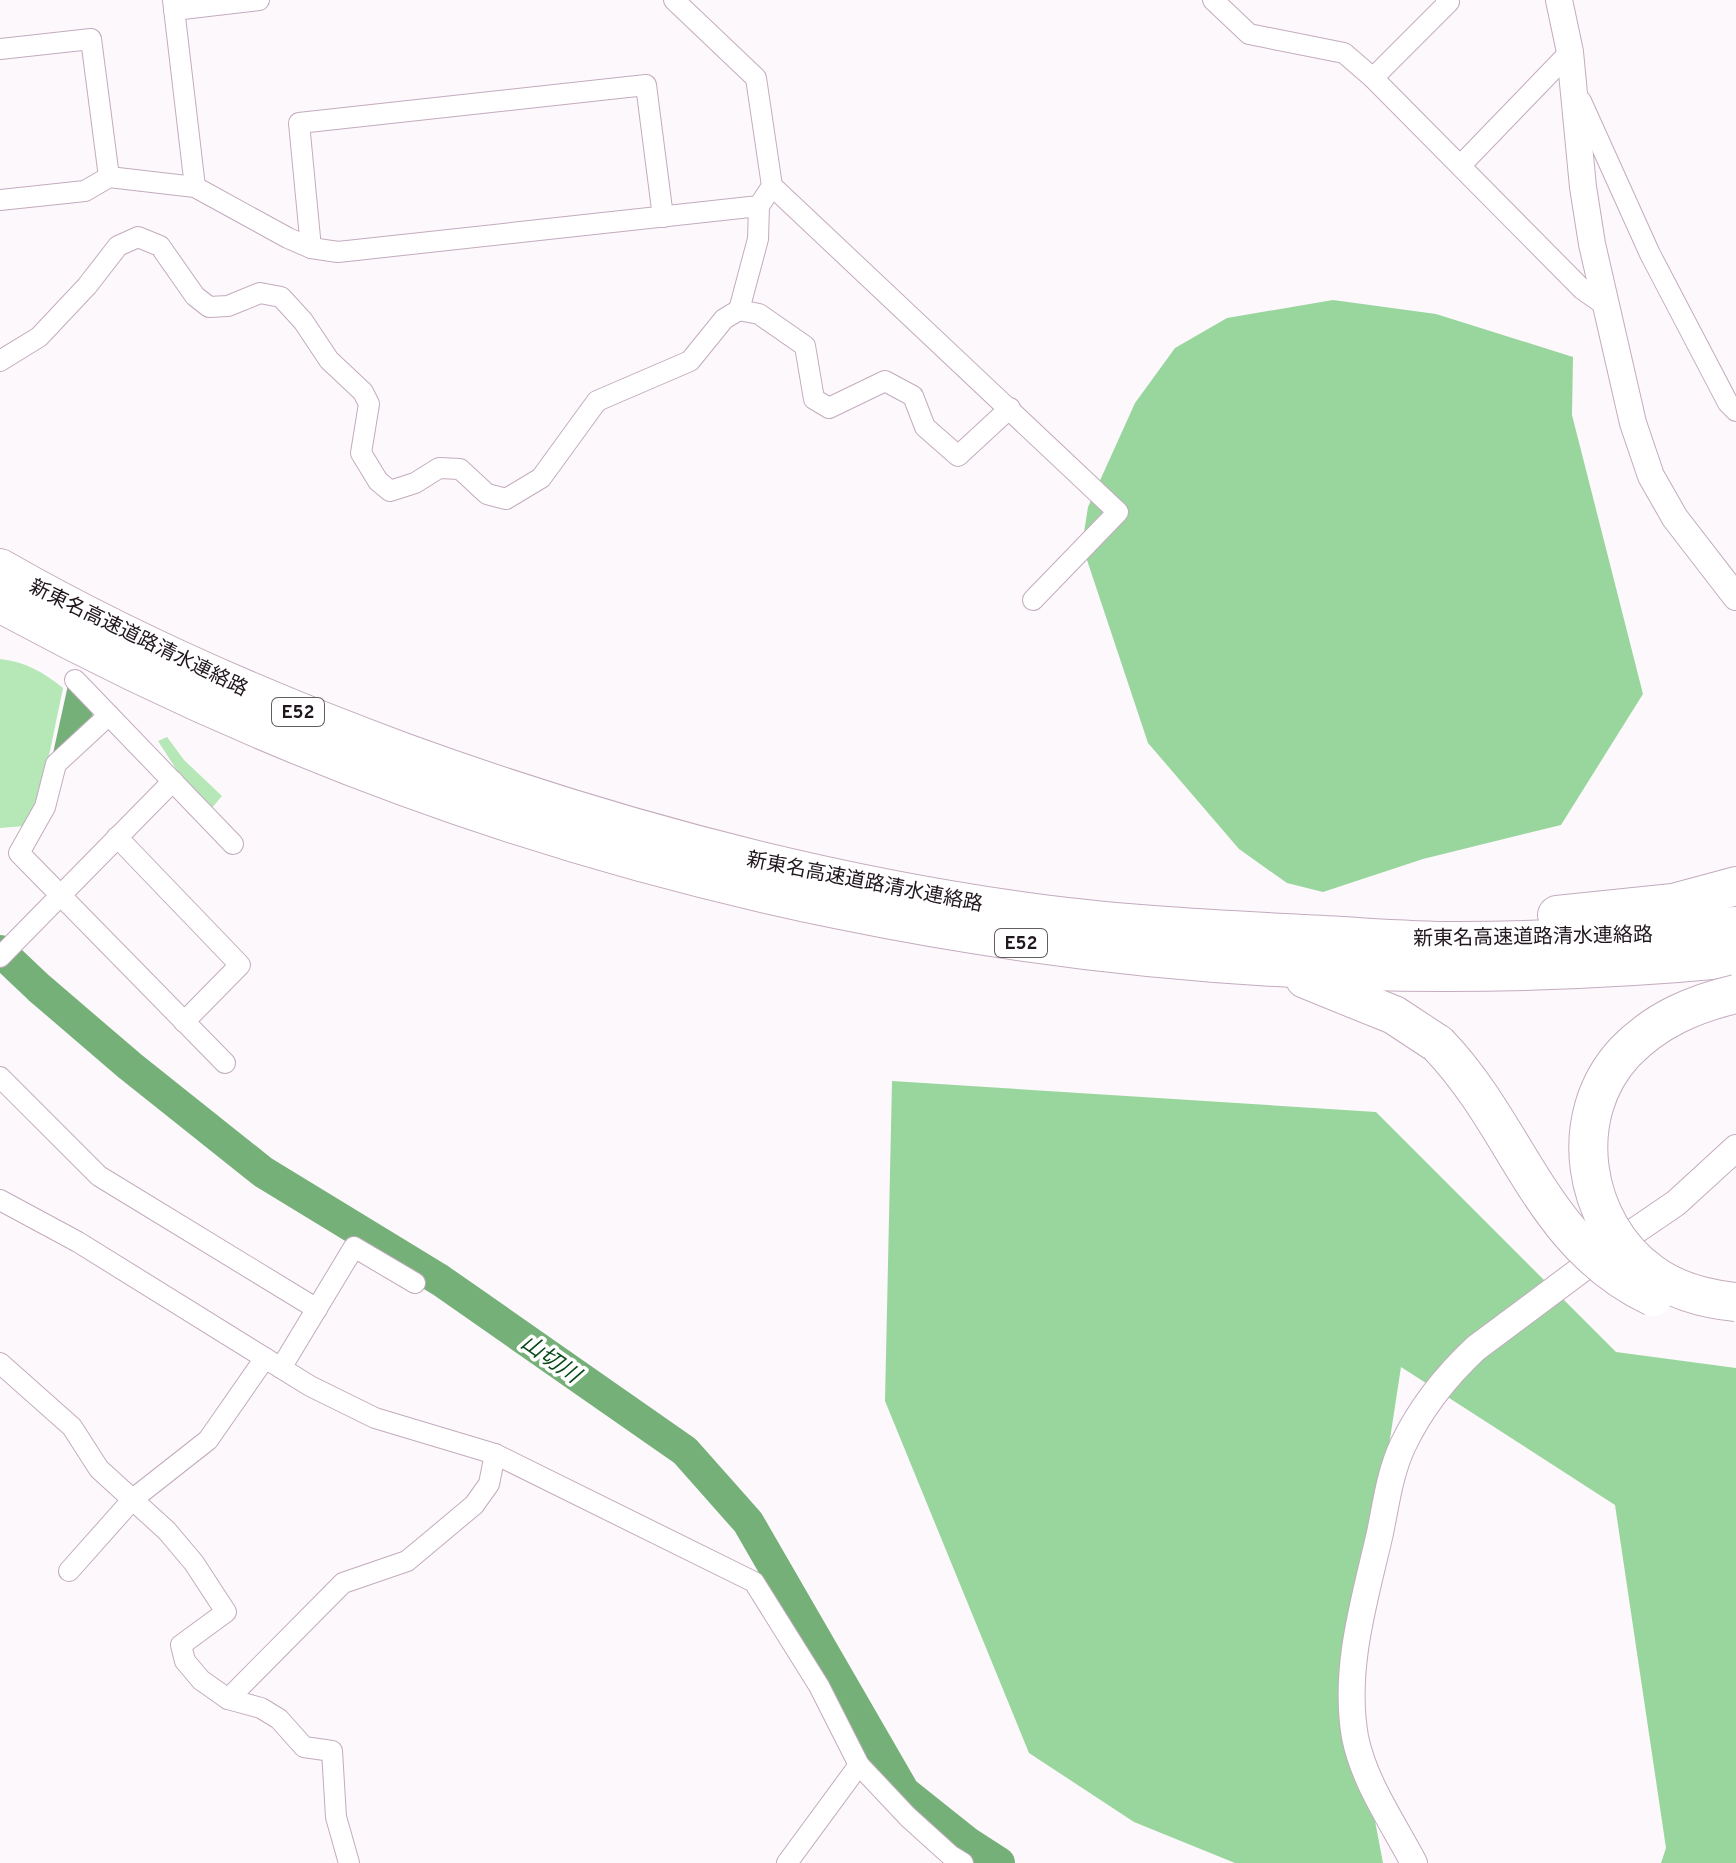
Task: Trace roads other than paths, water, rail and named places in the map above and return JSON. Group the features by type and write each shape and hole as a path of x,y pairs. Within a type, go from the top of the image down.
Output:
{"highway":[{"name":"新東名高速道路清水連絡路","path":"0,568 178,659 320,721 471,776 723,884 928,928 1090,952 1191,963 1382,973 1453,946 1736,926"},
{"name":"新東名高速道路清水連絡路","path":"0,603 164,686 305,749 459,807 1017,911 1207,929 1453,946 1571,969 1736,958"},
{"path":"1453,946 1673,903 1736,886"},
{"path":"1268,967 1314,981 1394,1015 1438,1044 1463,1070 1485,1101 1552,1212 1569,1235 1596,1262 1633,1288 1667,1304 1704,1315 1736,1319"},
{"path":"1736,994 1702,1002 1670,1016 1622,1055 1605,1081 1594,1109 1587,1141 1596,1200 1608,1226 1629,1255 1652,1274 1700,1297 1736,1302"}],"street":[{"path":"195,187 174,5 259,0"},
{"path":"674,0 756,78 772,186 1118,512 1033,600"},
{"path":"1213,0 1249,34 1344,53 1461,165 1582,289 1606,306"},
{"path":"1373,78 1449,2 1446,0"},
{"path":"1559,0 1570,52 1583,187 1633,423 1651,476 1675,518 1736,597"},
{"path":"0,49 91,39 109,177"},
{"path":"1461,165 1570,52"},
{"path":"1573,82 1650,254 1728,403 1736,411"},
{"path":"311,248 299,123 646,85 663,217"},
{"path":"0,200 85,191 109,177 195,187 311,248 338,252 759,206"},
{"path":"739,310 758,239 759,206 772,186"},
{"path":"0,361 39,337 87,286 118,246 138,237 160,246 195,296 209,307 228,306 260,293 281,297 303,321 329,360 363,392 369,404 361,453 378,481 390,491 415,483 439,468 460,469 487,494 506,499 541,478 597,401 690,361 724,319 739,310 759,314 805,346 814,399 829,408 885,381 913,396 925,427 958,456 1010,408"},
{"path":"75,680 233,844"},
{"path":"109,715 56,764 45,807 19,853 225,1063"},
{"path":"0,957 173,781"},
{"path":"117,837 240,965 184,1022"},
{"path":"0,1077 99,1176 317,1309"},
{"path":"1414,1863 1362,1762 1351,1704 1359,1626 1402,1447 1433,1395 1476,1348 1676,1203 1736,1148"},
{"path":"0,1200 78,1242 310,1386 375,1418 495,1454 754,1582 819,1686 859,1765 908,1817 963,1863"},
{"path":"69,1571 133,1499 208,1440 317,1309 354,1247 415,1283"},
{"path":"0,1363 72,1427 99,1469 167,1531 194,1563 226,1612 181,1645 185,1661 201,1680 228,1699 261,1708 279,1719 304,1747 332,1751 336,1817 349,1863"},
{"path":"228,1699 343,1583 407,1561 474,1505 489,1484 495,1454"},
{"path":"787,1863 859,1765"}],"waterway":[{"name":"山切川","path":"0,951 130,1066 263,1172 440,1280 685,1451 748,1522 904,1792 968,1843 999,1863"}]}
